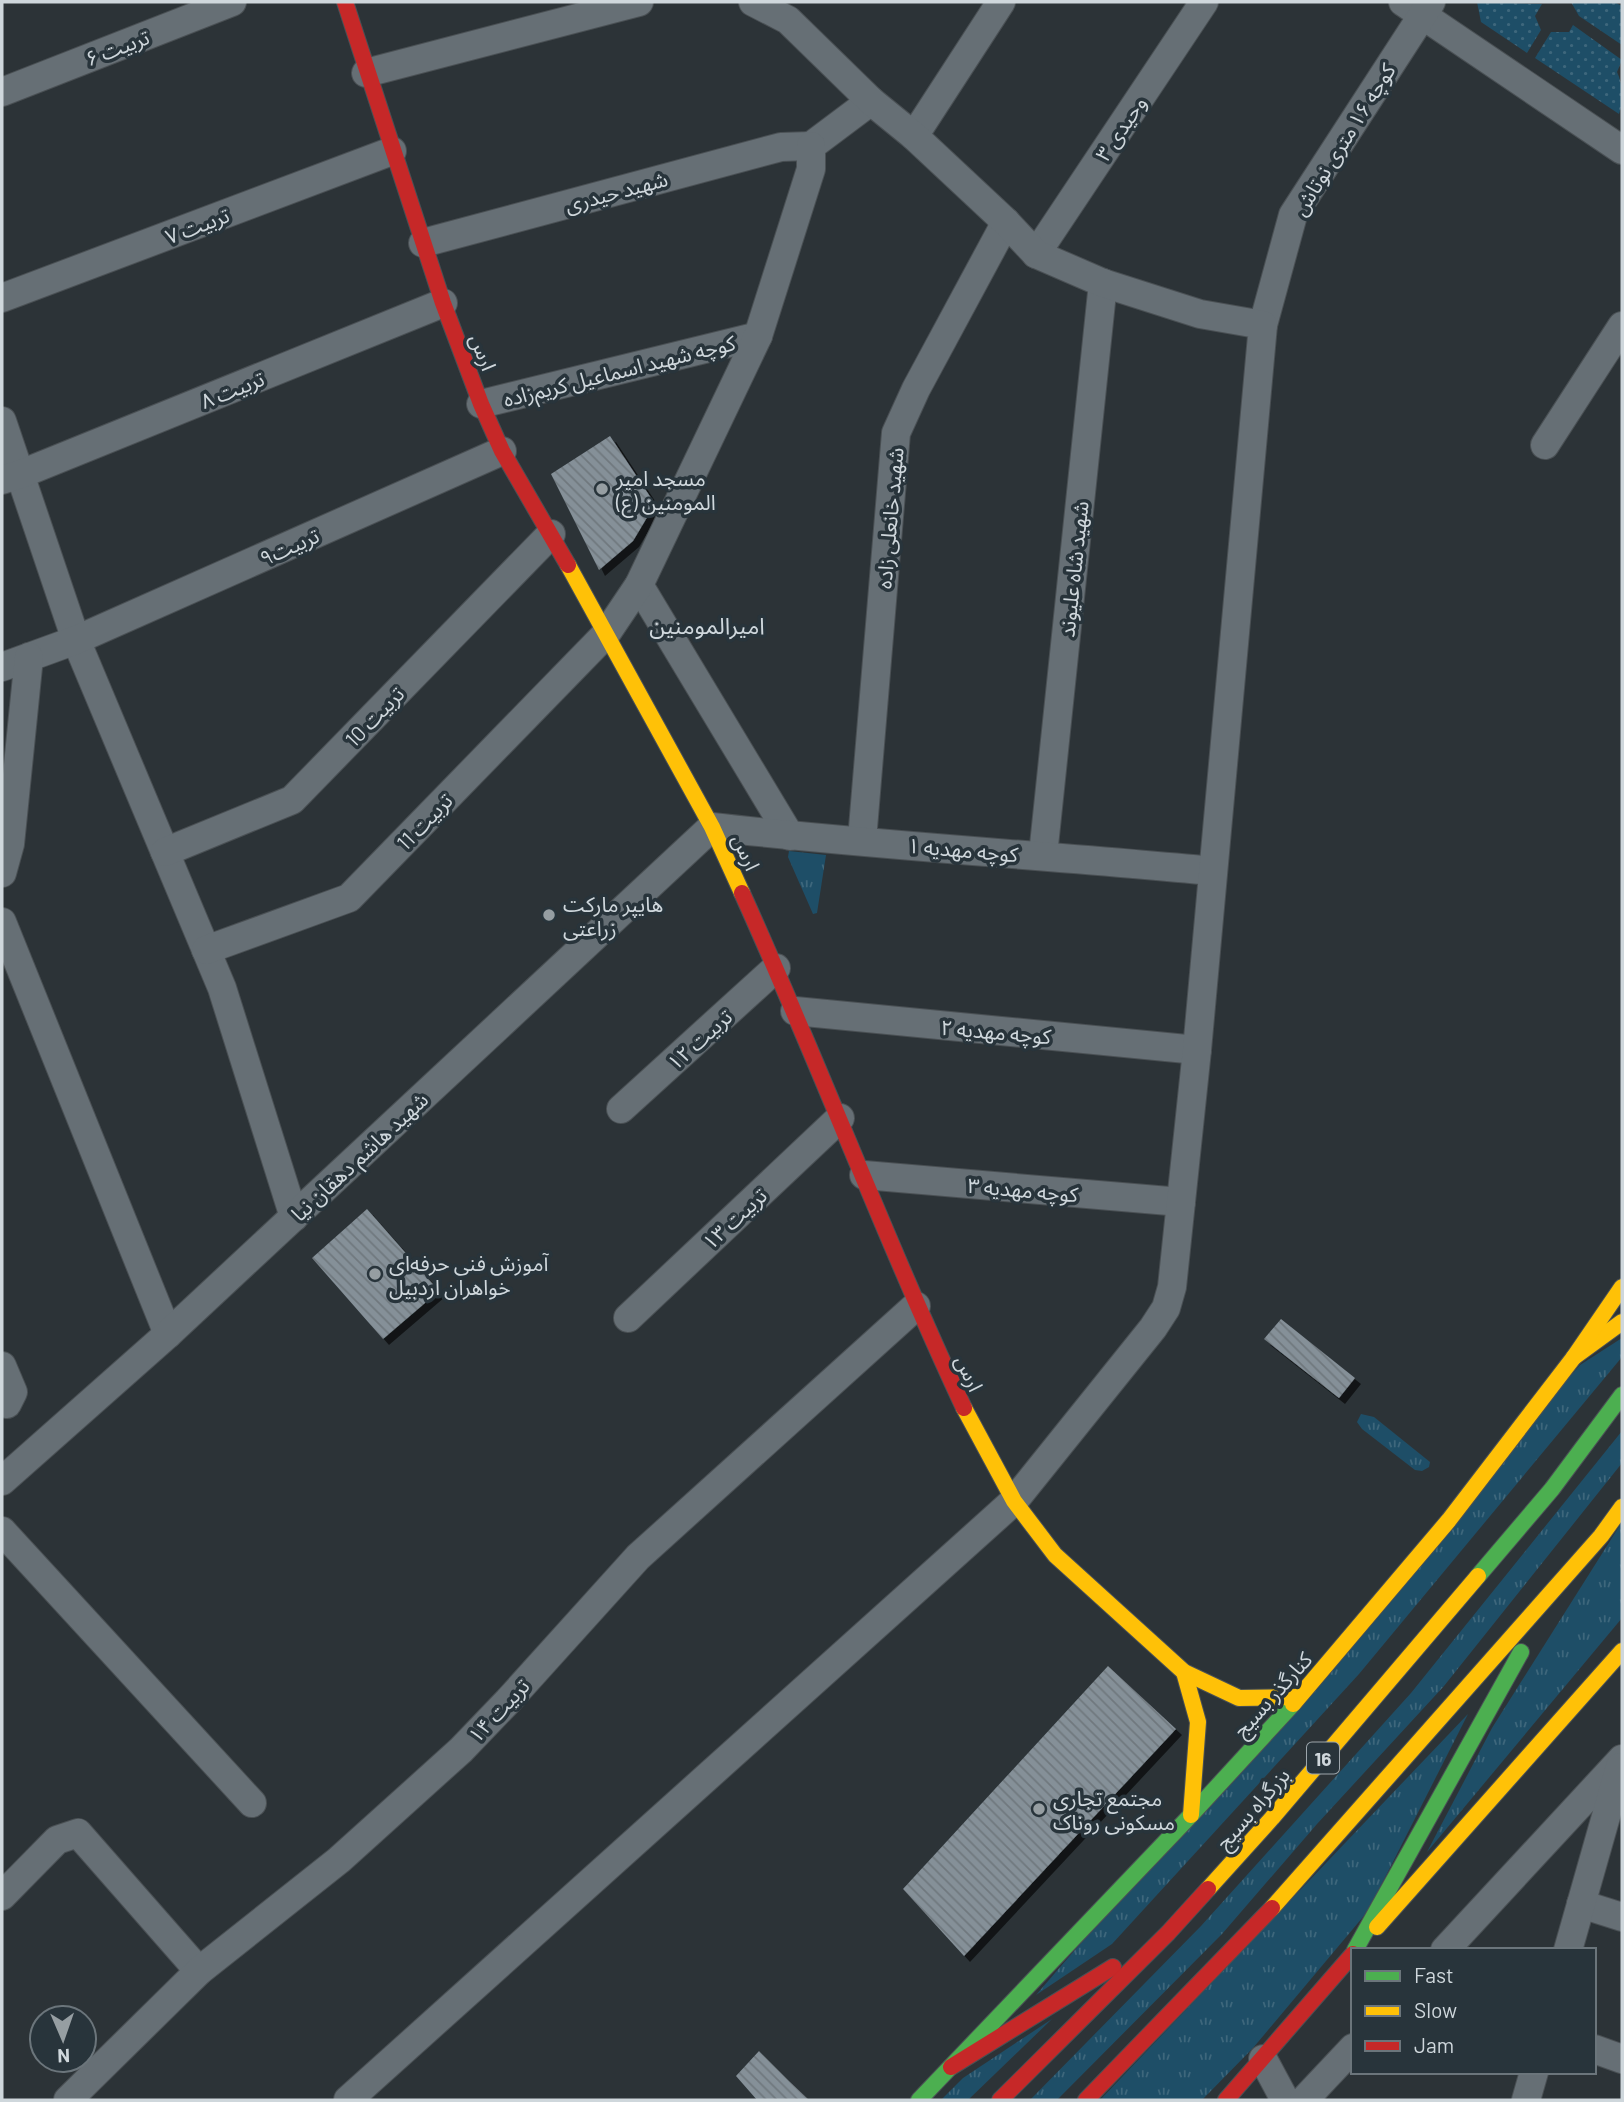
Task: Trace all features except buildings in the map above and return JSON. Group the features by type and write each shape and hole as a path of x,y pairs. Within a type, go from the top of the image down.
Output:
{"main road":[{"name":"ارس","path":"345,2 443,303 481,404 502,451 551,534 712,827 795,1012 916,1306 973,1428 1014,1501 1055,1556 1184,1672 1239,1698 1298,1698"},
{"name":"کنارگذر بسیج","path":"919,2100 1191,1815 1298,1698 1449,1520 1574,1357 1622,1287"},
{"path":"1574,1357 1622,1322"},
{"name":"بزرگراه بسیج","path":"1000,2100 1168,1933 1272,1818 1552,1489 1622,1395"},
{"path":"1086,2100 1280,1900 1557,1587 1622,1507"},
{"path":"1356,1948 1557,1587"},
{"path":"1358,1948 1622,1651"},
{"path":"1184,1672 1198,1721 1191,1815"},
{"path":"951,2067 1168,1933"},
{"path":"1226,2100 1351,1956"}],"street":[{"name":"تربیت ۶","path":"2,92 232,2"},
{"path":"366,73 639,2"},
{"path":"753,2 794,11 871,101 914,136 1006,222 1036,254 1103,283 1199,314 1263,325"},
{"path":"914,136 1001,2"},
{"name":"وحیدی ۳","path":"1036,254 1204,2"},
{"path":"1419,6 1622,150"},
{"name":"کوچه ۱۶ متری نوتاش","path":"348,2100 1014,1501 1153,1328 1166,1308 1172,1287 1197,1050 1263,325 1293,215 1419,6"},
{"path":"811,146 871,101"},
{"name":"شهید حیدری","path":"423,243 781,147 811,146"},
{"name":"تربیت 11","path":"206,950 349,898 606,634 639,585 758,336 811,169 811,146"},
{"name":"تربیت ۷","path":"2,298 392,151"},
{"name":"شهید خانعلی زاده","path":"862,840 896,433 916,389 1006,222"},
{"name":"شهید شاه علیوند","path":"1043,855 1103,283"},
{"name":"تربیت ۸","path":"11,477 443,303"},
{"path":"1545,445 1622,326"},
{"name":"کوچه شهید اسماعیل کریم‌زاده","path":"481,404 758,336"},
{"path":"2,421 11,477 76,640 222,988 294,1217"},
{"name":"تربیت۹","path":"2,667 76,640 502,451"},
{"name":"تربیت 10","path":"165,852 292,800 551,534"},
{"path":"639,585 790,836"},
{"path":"2,873 29,657"},
{"name":"کوچه مهدیه ۱","path":"712,827 790,836 1213,871"},
{"name":"شهید هاشم دهقان نیا","path":"2,1481 168,1334 712,827"},
{"path":"2,922 168,1334"},
{"name":"تربیت ۱۲","path":"621,1109 776,968"},
{"name":"کوچه مهدیه ۲","path":"795,1012 1197,1050"},
{"name":"تربیت ۱۳","path":"628,1318 840,1118"},
{"name":"کوچه مهدیه ۳","path":"864,1175 1181,1202"},
{"name":"تربیت ۱۴","path":"68,2100 200,1970 339,1860 461,1750 638,1557 916,1306"},
{"path":"2,1366 13,1392 7,1404 2,1404"},
{"path":"2,1531 252,1803"},
{"path":"1570,1948 1622,1761"},
{"path":"1447,1948 1622,1761"},
{"path":"2,1896 57,1840 78,1833 200,1970"},
{"path":"1581,1904 1622,1917"},
{"path":"1304,2100 1351,2050"},
{"path":"1596,2050 1622,2059"},
{"path":"1263,2059 1285,2100"},
{"path":"1526,2100 1533,2074"}],"green space":[{"path":"1477,2 1542,4 1535,16 1541,30 1527,53 1481,22"},
{"path":"1571,2 1614,2 1622,6 1622,45 1579,16"},
{"path":"1573,25 1622,60 1617,72 1622,93 1619,114 1535,58 1551,32 1569,32"},
{"path":"789,851 826,855 817,913 813,914 788,857"},
{"path":"1622,1338 1622,1357 1359,1674 1112,1944 1036,1995 1580,1365"},
{"path":"1361,1414 1374,1417 1430,1462 1429,1467 1422,1471 1415,1470 1362,1429 1357,1422"},
{"path":"1622,1431 1622,1463 1444,1686 1317,1824 1222,1934 1057,2100 1030,2100 1201,1926 1411,1693"},
{"path":"1622,1522 1622,1618 1427,1852 1492,1728"},
{"path":"1468,1714 1368,1911 1253,2048 1202,2100 1100,2100"},
{"path":"1052,2019 968,2100 941,2100 963,2078"}],"traffic: fast":[{"path":"1478,1576 1552,1489 1622,1395"},
{"path":"1356,1948 1521,1652"},
{"path":"919,2100 1293,1704"}],"traffic: slow":[{"path":"568,565 712,827 742,893"},
{"path":"1293,1704 1449,1520 1574,1357 1622,1287"},
{"path":"1574,1357 1622,1322"},
{"path":"964,1408 1014,1501 1055,1555 1184,1672 1239,1698 1298,1697"},
{"path":"1272,1908 1601,1536 1622,1507"},
{"path":"1208,1889 1478,1576"},
{"path":"1377,1927 1622,1651"},
{"path":"1184,1672 1198,1722 1191,1815"}],"traffic: jam":[{"path":"345,2 443,303 481,404 502,451 568,565"},
{"path":"742,893 964,1408"},
{"path":"1000,2100 1168,1933 1208,1889"},
{"path":"1086,2100 1272,1908"},
{"path":"1226,2100 1351,1956"},
{"path":"951,2067 1113,1967"}],"place":[{"name":"مسجد امیر المومنین (ع)","path":"602,489"},
{"name":"هایپر مارکت زراعتی","path":"549,915"},
{"name":"آموزش فنی حرفه‌ای خواهران اردبیل","path":"375,1274"},
{"name":"مجتمع تجاری مسکونی روناک","path":"1039,1809"}],"district":[{"name":"امیرالمومنین","path":"707,625"}]}
